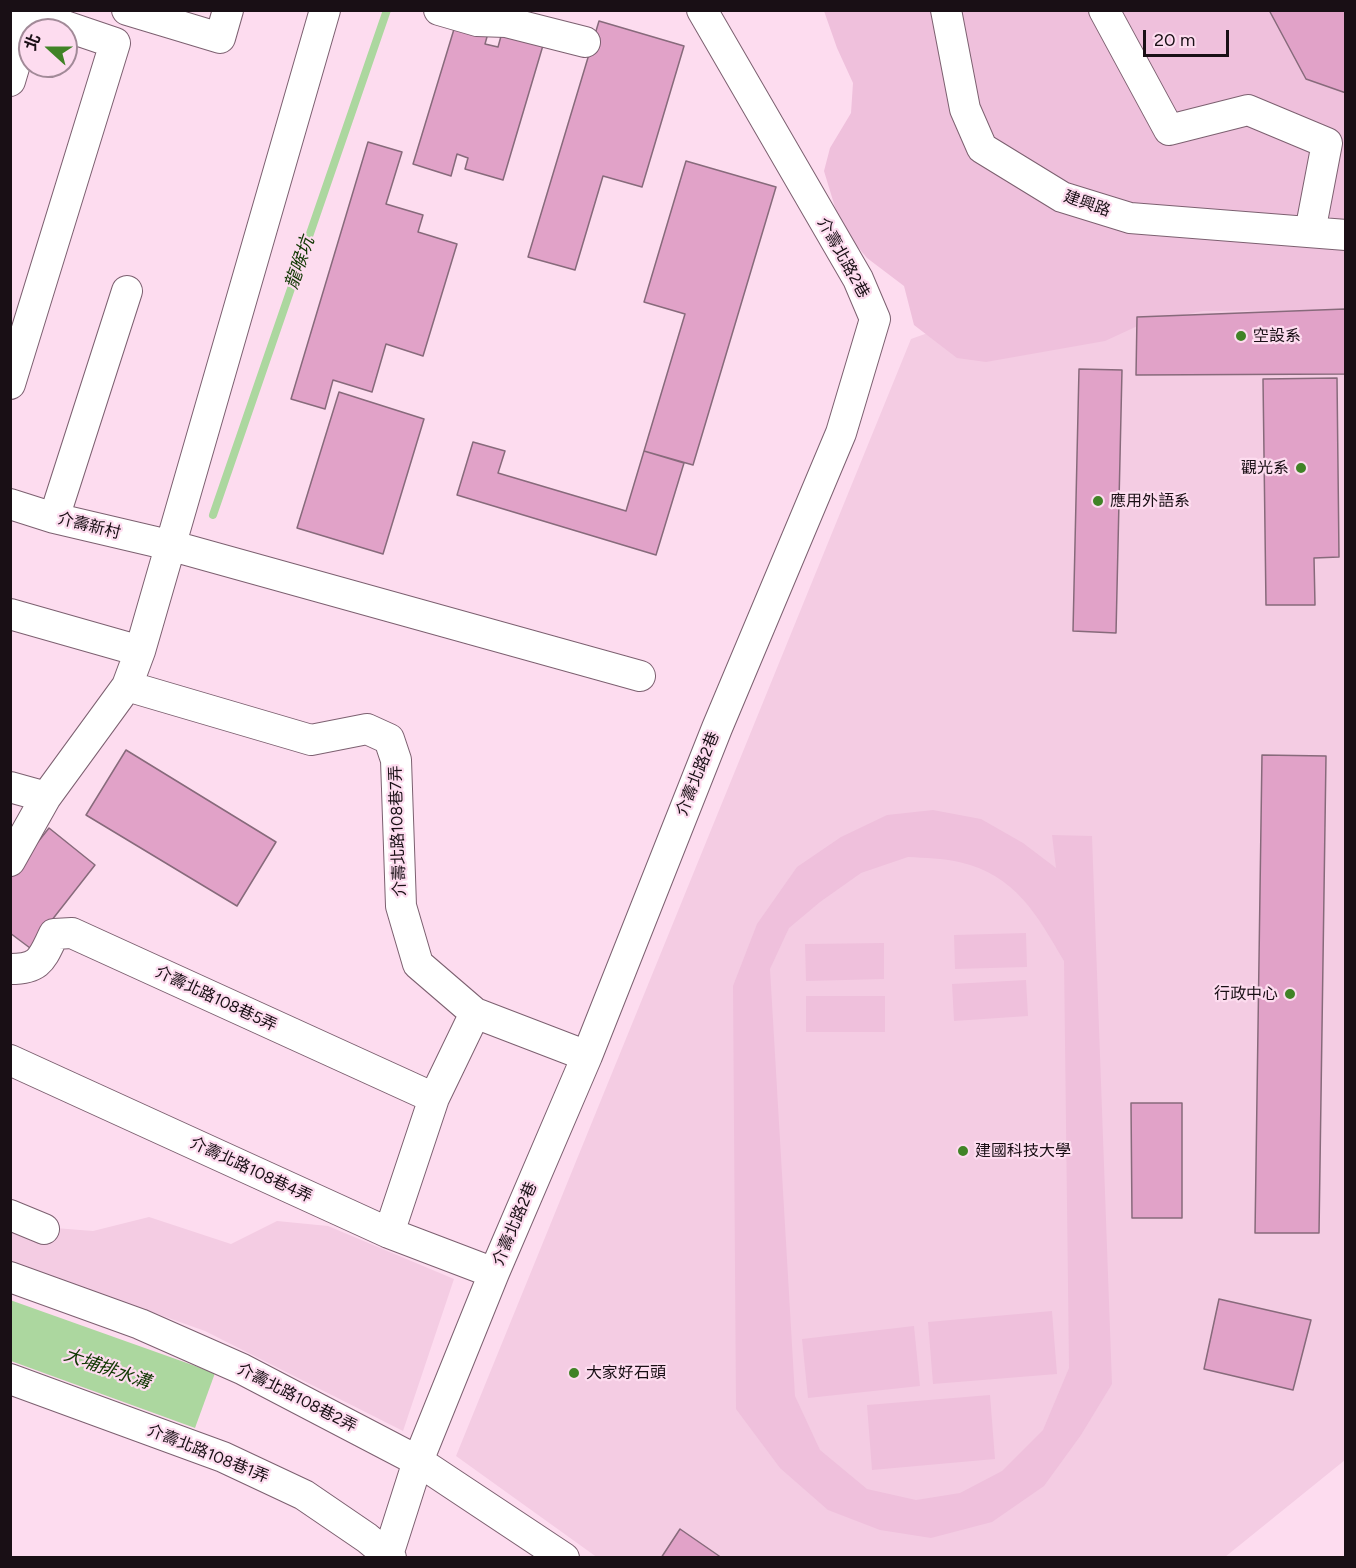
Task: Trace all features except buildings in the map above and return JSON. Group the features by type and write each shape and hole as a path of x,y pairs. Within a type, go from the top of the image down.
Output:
{"street":[{"path":"127,10 220,38 228,10"},
{"path":"10,861 46,797 127,686 140,651 324,10"},
{"path":"439,10 477,21 506,22 585,42"},
{"name":"介壽北路2巷","path":"388,1557 418,1461 494,1273 587,1056 717,728 841,433 875,319 858,279 702,10"},
{"name":"建興路","path":"946,10 965,109 982,148 1062,197 1130,218 1346,235"},
{"path":"1104,10 1168,130 1248,110 1328,143 1310,232"},
{"path":"10,81 24,12 115,43 10,384"},
{"path":"54,518 127,291"},
{"name":"介壽新村","path":"10,504 54,518 169,546 640,676"},
{"path":"10,614 140,651"},
{"name":"介壽北路108巷7弄","path":"127,686 311,740 367,729 389,739 396,760 401,906 418,964 475,1013 587,1056"},
{"path":"10,788 46,797"},
{"name":"介壽北路108巷5弄","path":"10,969 28,969 40,962 54,934 72,933 434,1098"},
{"path":"389,1233 434,1098 475,1013"},
{"name":"介壽北路108巷4弄","path":"10,1060 389,1233 494,1273"},
{"path":"10,1215 44,1229"},
{"name":"介壽北路108巷2弄","path":"10,1276 140,1324 242,1369 418,1461 564,1557"},
{"name":"介壽北路108巷1弄","path":"10,1380 223,1457 304,1495 367,1538 388,1557"}],"shaded area":[{"path":"824,11 1345,11 1345,310 1203,311 1144,323 1105,341 986,362 957,358 914,325 904,286 867,258 841,227 824,171 830,148 851,113 853,83"},
{"name":"建國科技大學","path":"1126,262 1345,270 1345,1460 1225,1557 598,1558 456,1456 911,339"},
{"path":"933,810 981,819 1023,843 1056,868 1052,835 1092,836 1112,1384 1081,1435 1044,1486 992,1522 931,1538 880,1530 828,1510 780,1468 736,1409 733,986 757,924 797,867 841,837 887,815","holes":["908,857 959,862 996,876 1023,899 1064,961 1069,1368 1043,1430 1002,1471 960,1493 916,1500 867,1489 820,1450 795,1396 770,969 789,928 820,902 861,873"]},
{"path":"1026,933 1027,967 955,969 954,935"},
{"path":"884,943 884,979 806,981 805,944"},
{"path":"1026,980 1028,1016 954,1021 952,984"},
{"path":"806,996 885,996 885,1032 806,1032"},
{"path":"149,1217 231,1244 277,1221 328,1226 454,1279 403,1431 205,1331 11,1262 10,1223 93,1231"},
{"path":"1052,1311 1057,1374 933,1384 928,1322"},
{"path":"914,1326 920,1386 808,1398 802,1339"},
{"path":"990,1395 995,1459 872,1470 867,1405"}],"water":[{"name":"大埔排水溝","path":"10,1300 215,1373 195,1428 11,1361"}],"waterway":[{"name":"龍喉坑","path":"213,515 387,10"}],"place":[{"name":"空設系","path":"1241,336"},
{"name":"觀光系","path":"1301,468"},
{"name":"應用外語系","path":"1098,501"},
{"name":"行政中心","path":"1290,994"},
{"name":"建國科技大學","path":"963,1151"},
{"name":"大家好石頭","path":"574,1373"}]}
